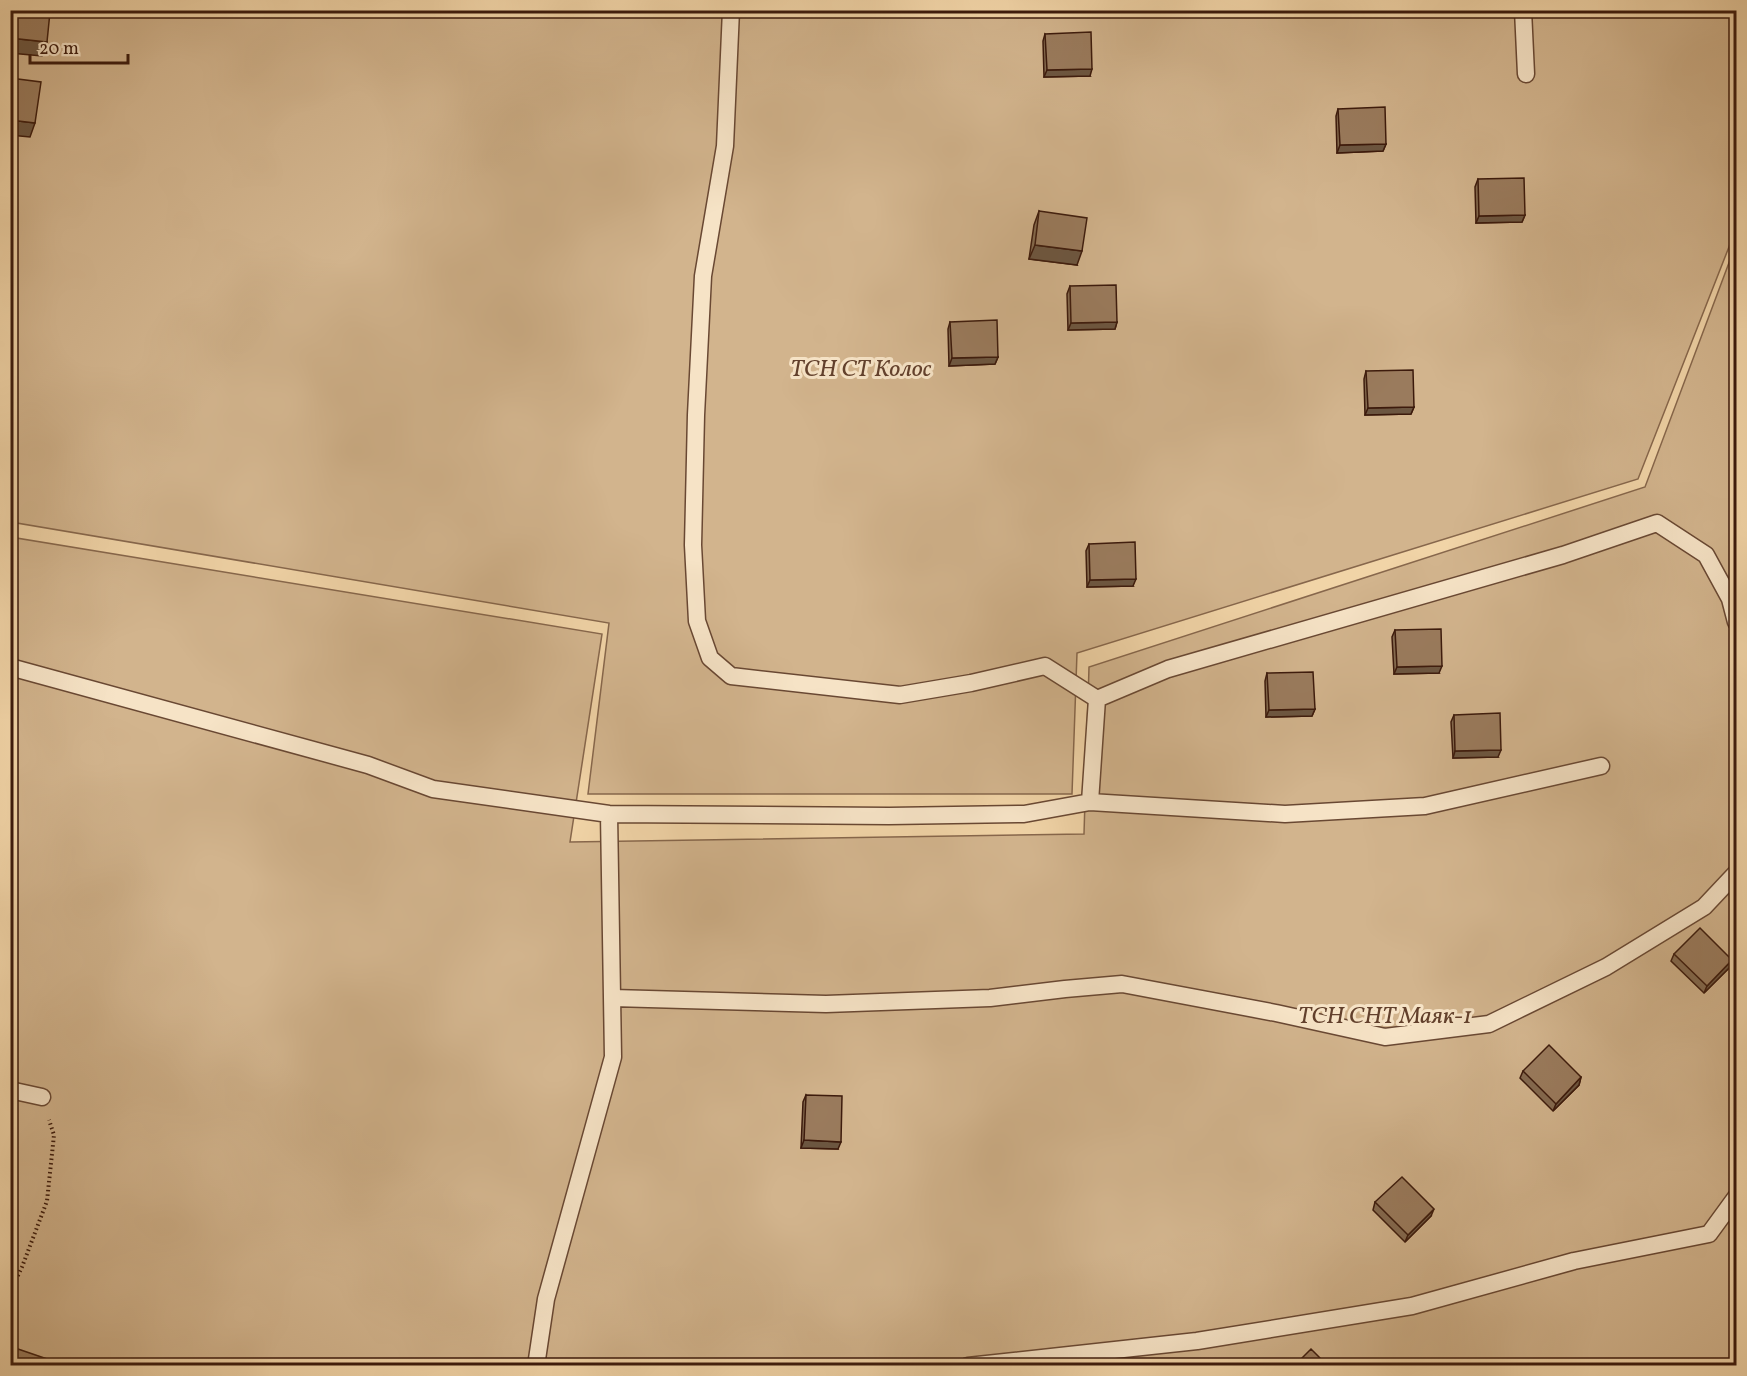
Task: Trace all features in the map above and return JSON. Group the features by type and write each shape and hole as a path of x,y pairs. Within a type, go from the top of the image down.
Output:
{"lane":[{"path":"731,10 725,146 703,276 696,415 693,545 697,621 710,658 731,676 900,696 1045,666 1097,699"},
{"path":"1523,10 1526,74"},
{"path":"1097,699 1168,669 1563,555 1657,524 1706,555 1730,599 1737,622"},
{"path":"10,667 357,762 433,789 609,814 889,816 1024,814 1090,802 1285,814 1425,806 1601,766"},
{"path":"1090,802 1097,699"},
{"path":"536,1365 546,1299 613,1057 609,814"},
{"path":"613,998 826,1004 990,998 1122,984 1276,1013 1385,1037 1489,1024 1606,968 1704,907 1737,873"},
{"path":"10,1090 42,1097"},
{"path":"968,1365 1197,1341 1412,1306 1574,1261 1709,1234 1737,1197"}],"path":[{"path":"10,1292 47,1201 54,1135 42,1097"}],"green space":[{"name":"ТСН СТ Колос","path":"10,11 1736,11 1736,229 1638,479 1077,653 1072,794 588,794 609,623 11,522"},
{"name":"ТСН СНТ Маяк-1","path":"1736,244 1736,1365 11,1365 10,537 602,634 570,842 1084,834 1089,667 1645,487"}],"building":[{"path":"10,10 50,12 47,42 10,38"},
{"path":"1091,32 1092,69 1047,70 1045,34"},
{"path":"10,78 41,82 35,123 10,120"},
{"path":"1385,107 1386,144 1340,145 1338,109"},
{"path":"1524,178 1525,215 1479,216 1478,179"},
{"path":"1039,211 1087,218 1082,251 1035,245"},
{"path":"1116,285 1117,322 1071,323 1070,286"},
{"path":"997,320 998,357 952,358 950,322"},
{"path":"1413,370 1414,407 1368,408 1366,371"},
{"path":"1135,542 1136,579 1090,580 1089,544"},
{"path":"1441,629 1442,666 1397,667 1395,630"},
{"path":"1313,672 1315,709 1269,710 1267,673"},
{"path":"1500,713 1501,750 1455,751 1454,715"},
{"path":"1700,928 1732,960 1707,986 1674,954"},
{"path":"1549,1045 1581,1077 1556,1104 1523,1071"},
{"path":"806,1095 842,1096 841,1142 804,1140"},
{"path":"1402,1177 1434,1209 1408,1235 1375,1202"},
{"path":"18,1349 53,1361 51,1365 12,1365"},
{"path":"1311,1349 1327,1365 1295,1365"}]}
